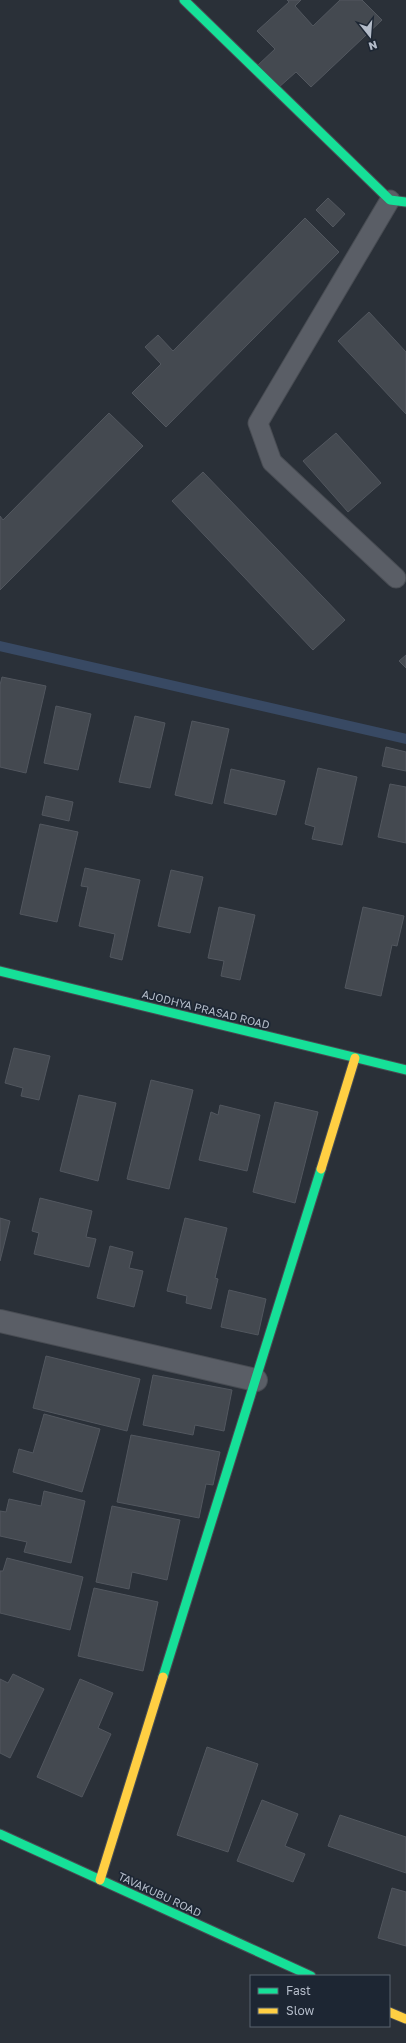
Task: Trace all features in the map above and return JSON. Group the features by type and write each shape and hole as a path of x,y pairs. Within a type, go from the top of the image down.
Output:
{"street":[{"path":"184,0 398,201"},
{"name":"AJODHYA PRASAD ROAD","path":"0,971 406,1070"},
{"path":"100,1880 355,1058"},
{"path":"0,1321 256,1380"},
{"name":"TAVAKUBU ROAD","path":"0,1834 309,1975"},
{"path":"390,2012 406,2019"}],"lane":[{"path":"396,578 272,462 258,423 398,201"}],"building":[{"path":"287,0 301,0 295,6 313,26 340,0 362,0 382,20 311,87 296,72 278,88 257,66 275,49 257,31 289,2"},
{"path":"328,198 345,214 333,227 316,210"},
{"path":"305,218 339,252 166,427 132,393 161,364 145,347 158,335 173,351"},
{"path":"369,312 406,352 406,414 338,341"},
{"path":"109,413 143,446 0,590 0,516 3,520"},
{"path":"336,433 381,483 348,512 303,461"},
{"path":"203,472 345,620 313,650 172,501"},
{"path":"406,655 406,668 399,661"},
{"path":"2,677 46,686 26,773 0,767 0,685"},
{"path":"56,706 91,714 78,770 44,763"},
{"path":"135,716 165,723 150,788 119,782"},
{"path":"192,721 229,729 212,804 175,795"},
{"path":"386,747 406,752 406,771 382,766"},
{"path":"318,768 357,777 342,845 312,839 315,827 305,824"},
{"path":"231,769 285,781 276,815 224,803"},
{"path":"390,784 406,787 406,843 378,837"},
{"path":"46,796 73,802 69,821 42,815"},
{"path":"40,824 78,832 57,922 20,914"},
{"path":"85,868 140,880 122,960 110,957 115,934 79,926 88,887 81,886"},
{"path":"171,870 203,877 190,933 158,926"},
{"path":"219,907 255,915 240,980 221,976 224,961 208,958"},
{"path":"363,907 404,916 397,946 392,945 381,996 345,988"},
{"path":"14,1048 50,1056 39,1100 21,1096 23,1088 5,1083"},
{"path":"151,1080 193,1090 169,1189 127,1179"},
{"path":"79,1095 116,1103 98,1181 60,1171"},
{"path":"275,1102 318,1112 295,1203 253,1192"},
{"path":"220,1105 260,1115 247,1171 199,1160 211,1112 218,1115"},
{"path":"40,1198 92,1211 86,1237 96,1239 89,1267 34,1254 39,1233 32,1231"},
{"path":"0,1218 10,1221 0,1261"},
{"path":"185,1218 227,1228 215,1278 218,1279 211,1309 186,1303 187,1296 167,1291"},
{"path":"110,1246 133,1252 129,1268 143,1271 134,1307 97,1298"},
{"path":"229,1290 266,1299 258,1335 221,1327"},
{"path":"46,1356 140,1379 127,1431 33,1408"},
{"path":"153,1375 232,1390 224,1431 195,1425 193,1435 143,1425"},
{"path":"44,1414 100,1429 82,1492 13,1472 19,1449 33,1453"},
{"path":"131,1435 220,1452 213,1485 206,1484 199,1518 117,1502"},
{"path":"44,1491 85,1501 71,1563 24,1552 27,1542 0,1536 0,1511 6,1512 9,1499 41,1506"},
{"path":"112,1506 180,1520 167,1580 132,1572 129,1589 96,1582"},
{"path":"7,1558 83,1577 70,1630 0,1613 0,1571 3,1571"},
{"path":"94,1588 158,1602 143,1671 78,1656"},
{"path":"13,1674 44,1689 10,1758 0,1753 0,1679 8,1683"},
{"path":"80,1679 113,1693 98,1728 111,1734 82,1797 37,1777"},
{"path":"207,1747 258,1764 228,1852 177,1835"},
{"path":"262,1800 298,1814 285,1846 305,1854 293,1882 237,1861"},
{"path":"340,1815 406,1837 406,1873 328,1846"},
{"path":"392,1888 406,1892 406,1946 378,1938"}],"waterway":[{"path":"0,646 406,739"}],"traffic: fast":[{"path":"184,0 390,200 406,202"},
{"path":"0,971 406,1070"},
{"path":"163,1677 321,1169"},
{"path":"0,1834 309,1975"}],"traffic: slow":[{"path":"321,1169 355,1058"},
{"path":"100,1880 163,1677"},
{"path":"390,2012 406,2019"}]}
